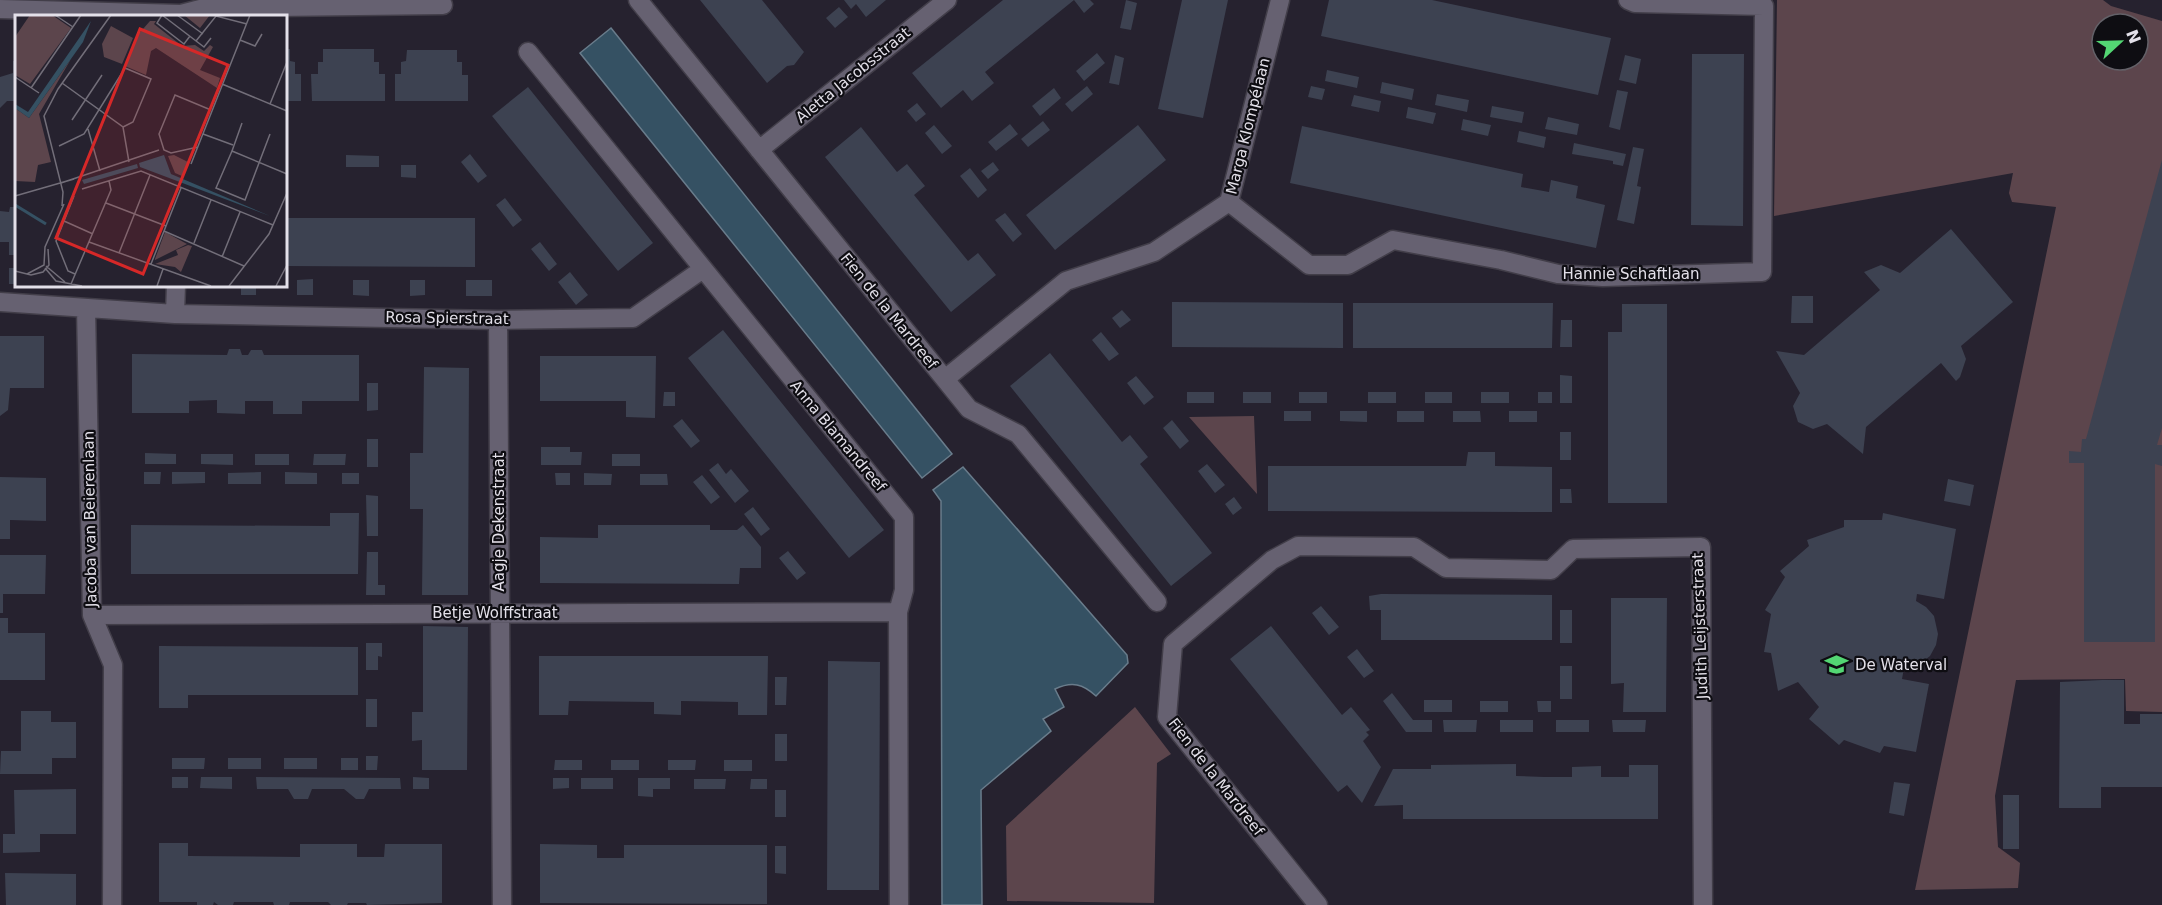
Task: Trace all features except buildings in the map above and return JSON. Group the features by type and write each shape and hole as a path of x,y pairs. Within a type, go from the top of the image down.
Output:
{"street":[{"name":"Fien de la Mardreef","path":"638,0 969,409 1018,434 1157,602"},
{"name":"Aletta Jacobsstraat","path":"759,150 947,0"},
{"name":"Marga Klompélaan","path":"945,379 1066,281 1154,252 1228,202 1280,0"},
{"name":"Hannie Schaftlaan","path":"1228,202 1310,265 1348,265 1393,240 1501,260 1558,274 1603,277 1762,272 1764,6 1635,3 1628,0"},
{"path":"0,9 181,15 204,8 442,5"},
{"name":"Anna Blamandreef","path":"528,52 904,517 904,590 898,612 899,905"},
{"name":"Rosa Spierstraat","path":"0,302 175,314 498,320 633,318 703,269"},
{"path":"175,314 176,286"},
{"name":"Jacoba van Beierenlaan","path":"86,308 92,615 113,665 112,905"},
{"name":"Aagje Dekenstraat","path":"498,320 502,905"},
{"name":"Judith Leijsterstraat","path":"1184,634 1272,560 1298,546 1414,547 1446,568 1510,571 1551,570 1573,549 1701,547 1703,905"},
{"name":"Betje Wolffstraat","path":"92,615 898,612"},
{"name":"Fien de la Mardreef","path":"1184,634 1173,644 1167,717 1318,905"}],"shaded area":[{"path":"1777,0 2103,0 2111,6 2131,12 2090,12 2090,72 2150,72 2150,17 2162,21 2162,712 2126,711 2125,679 2016,680 1995,796 1998,847 2020,863 2018,888 1915,890 2056,207 2012,202 2009,193 2013,173 1774,216"},
{"path":"1254,416 1257,494 1189,417"},
{"path":"1135,707 1171,754 1157,763 1154,903 1007,901 1006,826"}],"water":[{"path":"611,28 952,454 922,478 580,53"},
{"path":"963,467 1127,655 1128,663 1096,696 1077,685 1055,689 1064,707 1043,719 1051,731 981,790 982,905 942,905 941,501 933,490"}],"place":[{"name":"De Waterval","path":"1837,665"}]}
